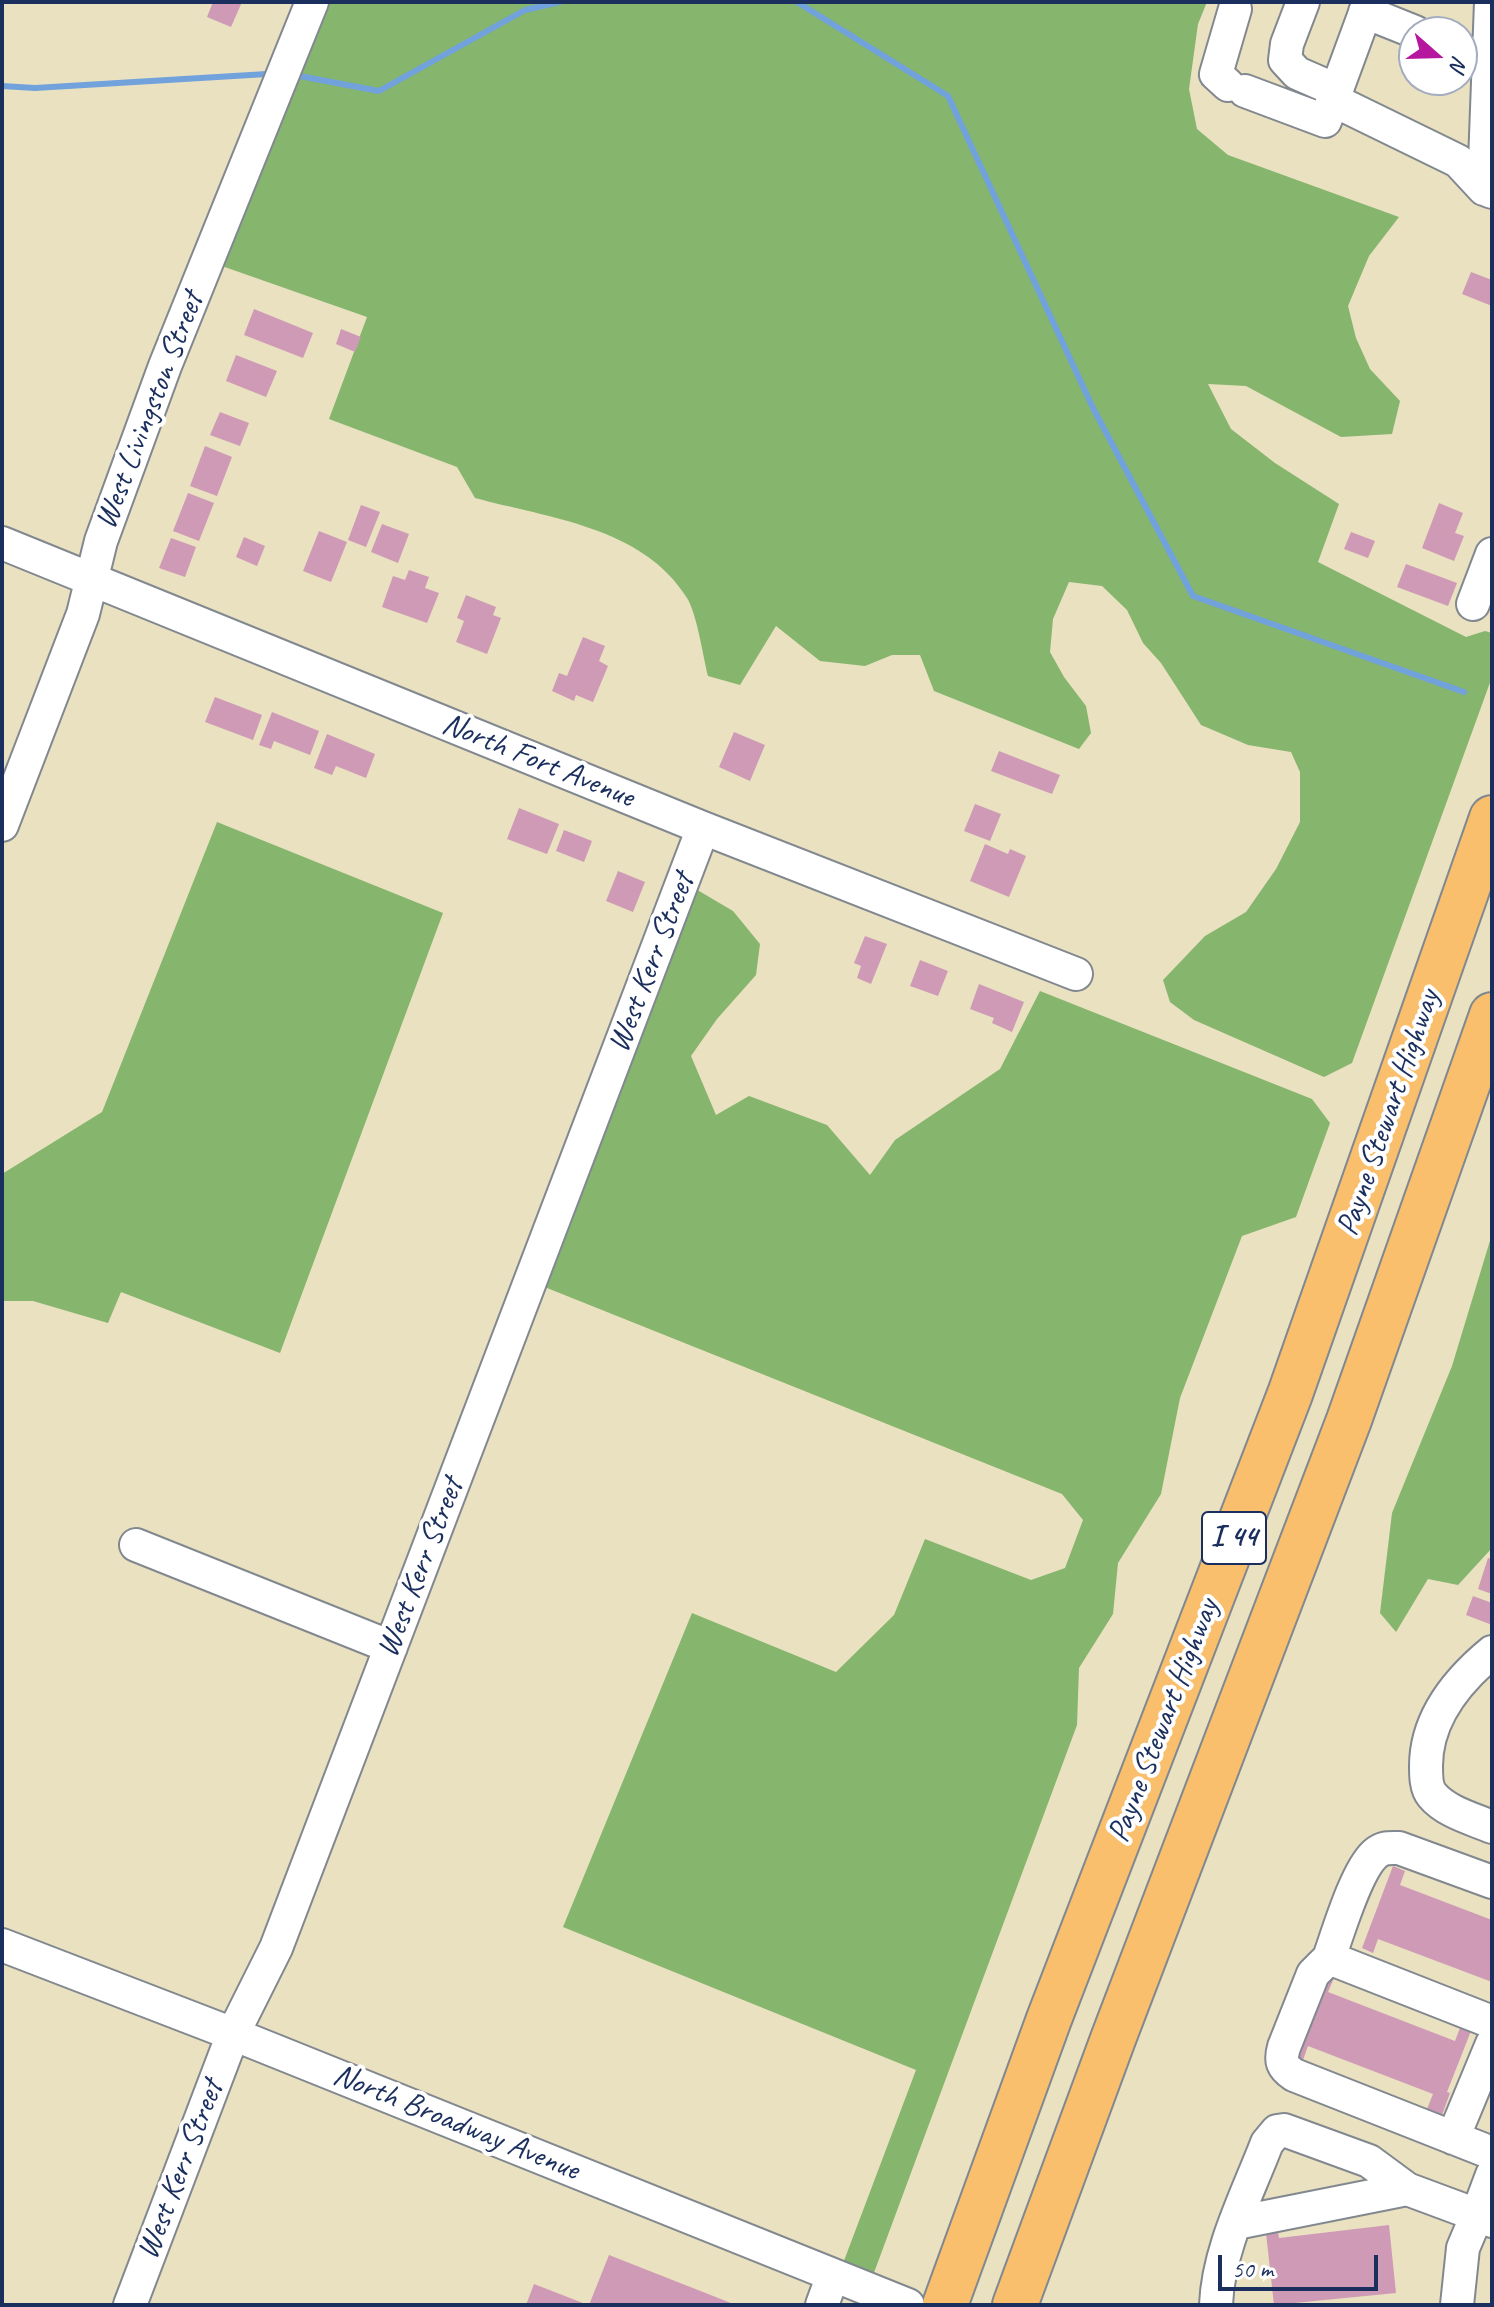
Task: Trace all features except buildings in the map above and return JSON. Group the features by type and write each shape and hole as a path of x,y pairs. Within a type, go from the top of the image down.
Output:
{"highway":[{"name":"Payne Stewart Highway","path":"945,2305 1049,2019 1290,1394 1492,818"},
{"name":"Payne Stewart Highway","path":"1020,2292 1349,1420 1492,1015"}],"street":[{"name":"West Livingston Street","path":"2,825 83,614 101,541 165,366 312,2"},
{"path":"1303,2 1287,44 1285,60 1297,73 1458,161 1488,191"},
{"path":"1478,46 1491,2"},
{"path":"1235,9 1216,74 1237,88 1325,121 1335,95 1388,14"},
{"path":"1478,87 1488,191"},
{"name":"North Fort Avenue","path":"2,543 703,828 1076,974"},
{"path":"1473,604 1492,554"},
{"name":"West Kerr Street","path":"130,2305 233,2034 276,1948 703,828"},
{"path":"136,1545 391,1647"},
{"path":"1492,1652 1443,1705 1432,1730 1426,1759 1430,1793 1442,1804 1492,1827"},
{"path":"1492,1882 1399,1848 1384,1847 1373,1855 1357,1885 1329,1958 1313,1974 1280,2059 1284,2068 1294,2075 1492,2153"},
{"name":"North Broadway Avenue","path":"2,1945 233,2034 908,2305"},
{"path":"1329,1958 1492,2022"},
{"path":"1453,2138 1492,2044"},
{"path":"1216,2305 1223,2259 1267,2143 1277,2131 1284,2130 1369,2161 1407,2189 1484,2218"},
{"path":"1457,2305 1463,2248 1484,2218 1492,2175"},
{"path":"1236,2223 1407,2189"},
{"path":"822,2305 833,2275"}],"green space":[{"path":"328,2 1207,2 1198,24 1189,89 1197,129 1228,155 1399,217 1369,256 1348,306 1356,338 1370,369 1400,401 1392,434 1341,437 1246,386 1208,384 1231,429 1275,463 1339,504 1318,562 1466,637 1485,631 1492,633 1492,677 1352,1063 1324,1077 1194,1020 1170,1002 1163,980 1205,936 1246,912 1276,869 1300,822 1300,772 1291,752 1248,745 1201,725 1161,663 1143,643 1127,610 1102,586 1069,582 1053,619 1050,652 1086,706 1091,733 1079,749 934,691 920,655 892,655 865,666 820,661 776,626 740,685 708,676 691,605 668,574 646,555 592,529 475,498 457,467 329,419 367,317 219,265"},
{"path":"217,822 443,913 280,1353 121,1292 108,1323 33,1301 2,1301 2,1174 102,1112"},
{"path":"694,888 733,911 760,944 756,975 717,1019 691,1056 716,1115 749,1096 827,1125 870,1175 895,1140 1000,1069 1040,991 1312,1099 1330,1123 1296,1217 1242,1236 1180,1398 1161,1494 1118,1563 1113,1614 1079,1668 1077,1725 872,2278 842,2266 916,2070 563,1927 692,1613 836,1672 894,1615 925,1539 1031,1580 1065,1568 1083,1520 1062,1494 542,1286"},
{"path":"1492,1234 1492,1548 1458,1585 1428,1579 1396,1632 1380,1613 1392,1513 1452,1366"}],"waterway":[{"path":"294,75 379,91 525,10 560,2"},
{"path":"797,2 948,96 1093,408 1193,596 1464,692"},
{"path":"2,86 35,88 267,74"}]}
